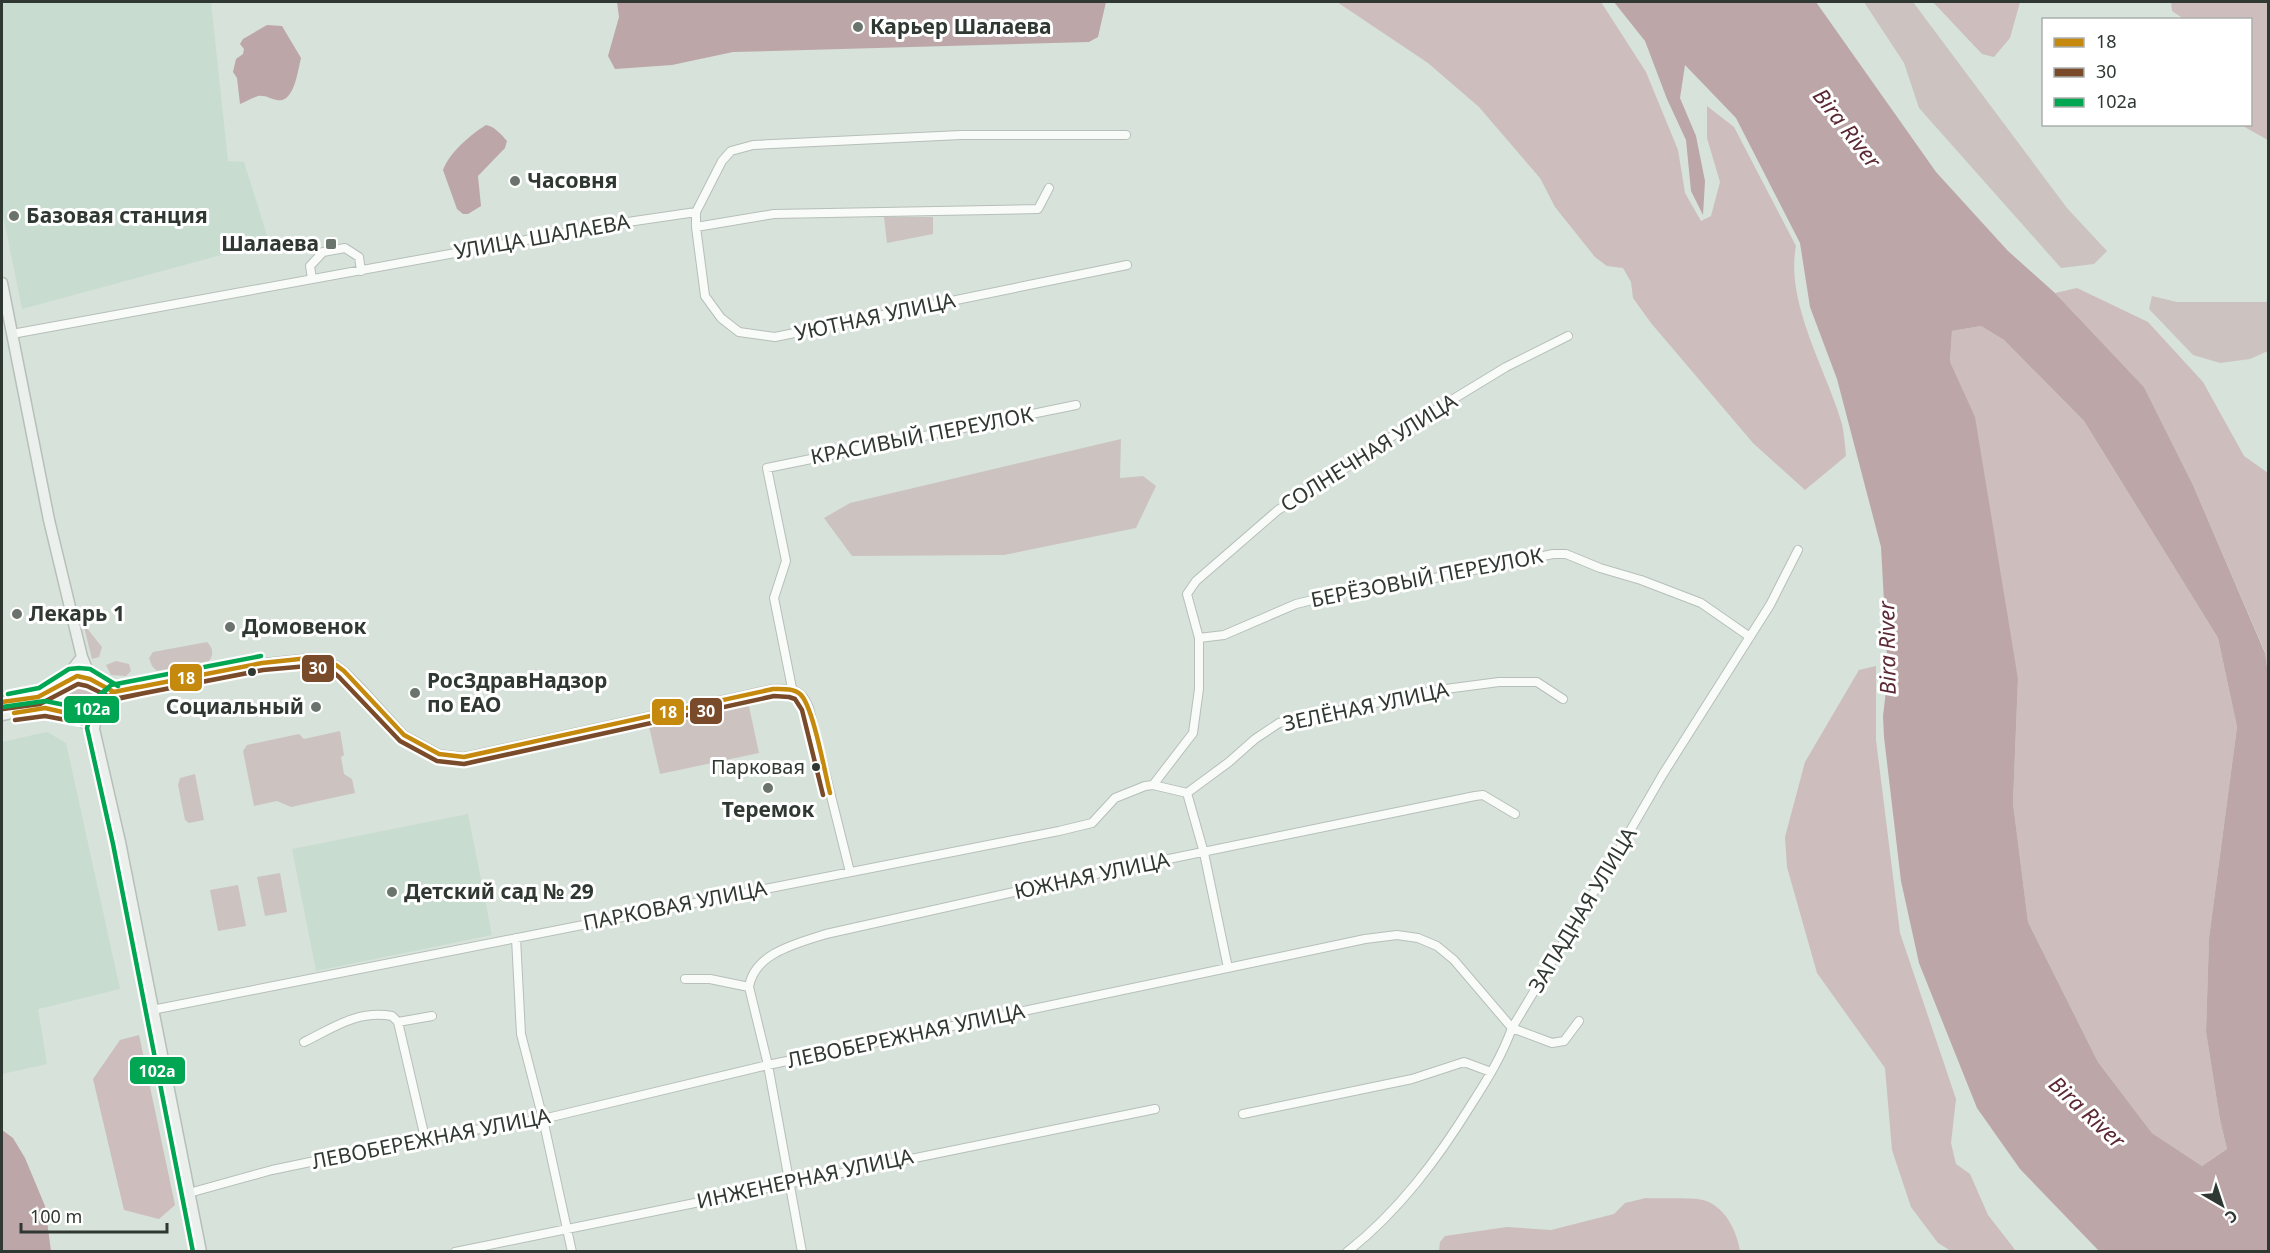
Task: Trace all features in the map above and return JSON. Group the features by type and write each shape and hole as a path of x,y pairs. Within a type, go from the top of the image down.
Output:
{"main road":[{"path":"2,283 48,520 82,657 102,692 94,729 120,842 201,1251"},
{"path":"82,657 62,683 60,700 69,713 94,729"},
{"path":"2,702 42,695 79,675 87,676 98,683"},
{"path":"2,715 45,708 80,716 88,714 100,702"}],"street":[{"path":"1049,188 1038,209 774,214 696,227 696,212 722,161 731,151 753,145 972,135 1126,135"},
{"name":"УЛИЦА ШАЛАЕВА","path":"12,334 614,224 696,212"},
{"name":"УЮТНАЯ УЛИЦА","path":"696,227 705,296 715,310 721,318 739,332 775,337 1127,265"},
{"path":"312,279 310,266 323,252 345,248 359,257 361,271"},
{"name":"СОЛНЕЧНАЯ УЛИЦА","path":"1199,638 1187,594 1197,581 1278,510 1327,481 1381,443 1506,367 1568,336"},
{"name":"КРАСИВЫЙ ПЕРЕУЛОК","path":"792,688 774,598 786,561 767,468 1076,405"},
{"name":"ЗАПАДНАЯ УЛИЦА","path":"1347,1251 1383,1220 1439,1156 1502,1055 1512,1028 1663,774 1770,605 1798,550"},
{"name":"БЕРЁЗОВЫЙ ПЕРЕУЛОК","path":"1199,638 1224,635 1296,604 1357,589 1400,585 1553,554 1566,555 1701,603 1750,638"},
{"path":"1199,638 1199,689 1193,733 1153,785 1187,793 1204,853 1228,968"},
{"path":"100,702 114,692 262,663 309,658 336,665 344,671 404,735 439,754 464,757 773,689 792,688 804,696 809,708 850,872"},
{"name":"ЗЕЛЁНАЯ УЛИЦА","path":"1187,793 1279,723 1438,690 1499,682 1537,682 1563,699"},
{"path":"98,683 114,692"},
{"name":"ПАРКОВАЯ УЛИЦА","path":"152,1010 1059,831 1092,823 1116,798 1153,785"},
{"name":"ЮЖНАЯ УЛИЦА","path":"749,987 751,975 757,966 794,944 826,934 987,897 1475,796 1483,795 1515,814"},
{"name":"ЛЕВОБЕРЕЖНАЯ УЛИЦА","path":"189,1193 272,1170 425,1138 543,1119 768,1065 1365,939 1397,935 1418,938 1437,946 1454,960 1512,1028 1552,1043 1564,1041 1579,1021"},
{"path":"516,938 520,1034 543,1119 572,1251"},
{"path":"685,979 710,979 749,987 768,1065 802,1251"},
{"path":"304,1042 333,1025 372,1015 392,1016 398,1022 425,1138"},
{"path":"398,1022 432,1016"},
{"path":"1243,1114 1412,1079 1464,1062 1491,1072"},
{"name":"ИНЖЕНЕРНАЯ УЛИЦА","path":"455,1251 1155,1109"}],"shaded area":[{"path":"2,2 211,2 228,161 244,162 269,242 22,309 2,210"},
{"path":"1337,2 1601,2 1646,72 1678,150 1685,193 1701,221 1711,216 1720,182 1707,138 1707,106 1734,127 1796,246 1794,268 1796,290 1809,336 1842,424 1846,456 1805,490 1753,443 1651,323 1633,298 1631,282 1623,268 1607,266 1595,257 1555,207 1540,178 1479,107 1428,63"},
{"path":"1864,2 1913,2 2067,208 2107,251 2094,264 2061,268 1919,108 1904,63"},
{"path":"1933,2 2020,2 2010,38 1994,57 1982,54"},
{"path":"2171,2 2268,2 2268,140 2243,126 2252,126 2252,18 2182,18 2172,11"},
{"path":"884,217 933,217 933,234 887,243"},
{"path":"2077,288 2148,322 2203,382 2244,456 2268,473 2268,674 2265,652 2193,485 2144,387 2055,293"},
{"path":"2152,296 2177,302 2268,302 2268,351 2250,359 2220,363 2193,355 2149,309"},
{"path":"1981,326 2004,340 2084,421 2218,638 2237,727 2209,938 2206,1032 2227,1149 2202,1166 2152,1133 2098,1062 2028,922 2013,803 2018,679 1950,362 1952,331"},
{"path":"1121,439 1120,478 1143,476 1156,486 1136,528 1004,555 852,556 824,518 850,503"},
{"path":"84,627 102,647 99,657 92,659"},
{"path":"207,642 212,651 209,661 157,671 149,658 153,652"},
{"path":"116,661 129,664 131,671 126,676 111,675 106,665"},
{"path":"1876,666 1876,740 1900,933 1956,1099 1951,1143 1956,1164 1970,1174 1988,1215 2016,1251 1951,1251 1938,1243 1911,1207 1892,1150 1885,1068 1817,973 1787,867 1785,837 1805,762 1859,670"},
{"path":"80,679 91,684 96,695 91,706 80,711 69,706 64,695 69,684"},
{"path":"747,697 759,753 660,774 648,722"},
{"path":"340,731 344,774 352,779 355,793 291,807 277,801 254,806 243,751 247,745 299,734 304,739"},
{"path":"47,732 66,743 120,989 38,1009 47,1064 2,1074 2,742"},
{"path":"195,774 204,820 189,823 185,820 178,785 180,778"},
{"name":"Детский сад № 29","path":"468,814 492,935 316,971 292,849"},
{"path":"280,873 287,912 265,916 257,877"},
{"path":"238,885 246,926 218,931 210,890"},
{"path":"139,1035 175,1205 159,1219 124,1210 93,1079 120,1040"},
{"path":"1646,1198 1697,1199 1711,1203 1729,1220 1740,1251 1439,1251 1440,1242 1445,1236 1507,1227 1551,1230 1614,1214 1625,1203"}],"water":[{"name":"Карьер Шалаева","path":"617,2 1106,2 1098,37 1089,42 733,52 672,65 615,69 608,56 619,17"},
{"name":"Bira River","path":"1614,2 1816,2 1936,172 2008,251 2055,293 2144,387 2193,485 2265,653 2268,674 2268,1251 2099,1251 2020,1169 1977,1108 1919,963 1901,881 1884,737 1883,716 1888,674 1881,547 1837,379 1810,307 1800,243 1736,118 1685,65 1680,98 1696,136 1705,181 1703,215 1691,191 1686,140 1667,99 1645,41","holes":["1981,326 2004,340 2084,421 2218,638 2237,727 2209,938 2206,1032 2227,1149 2202,1166 2152,1133 2098,1062 2028,922 2013,803 2018,679 1975,417 1950,362 1952,331"]},
{"path":"267,25 282,26 301,58 297,78 288,97 283,100 258,96 240,104 237,78 233,72 236,59 243,54 244,49 240,44 243,39"},
{"path":"486,125 495,129 507,141 505,148 478,176 481,206 468,214 463,214 457,209 443,170 461,144"},
{"path":"2,1130 13,1138 25,1158 45,1206 51,1251 2,1251"}],"transit line":[{"name":"102а","path":"193,1252 113,844 87,728 93,704 111,685 261,656"},
{"name":"18","path":"2,702 38,697 77,676 90,679 114,692 262,663 309,658 336,665 344,671 404,735 439,754 464,757 773,689 787,689 800,694 805,701 818,740 830,793"},
{"name":"30","path":"3,709 40,704 78,684 114,699 263,670 308,666 333,672 400,741 437,761 464,764 774,696 789,697 795,699 802,710 823,795"},
{"name":"102а","path":"8,694 39,688 69,669 79,668 90,669 118,686"},
{"name":"102а","path":"2,707 45,701 80,708 85,707 110,686"},
{"name":"18","path":"14,713 45,708 80,716 88,714 114,692 138,687"},
{"name":"30","path":"15,720 45,716 82,723 92,720 117,699 140,694"}],"place":[{"name":"Карьер Шалаева","path":"858,27"},
{"name":"Часовня","path":"515,181"},
{"name":"Базовая станция","path":"14,216"},
{"name":"Шалаева","path":"331,244"},
{"name":"Лекарь 1","path":"17,614"},
{"name":"Домовенок","path":"230,627"},
{"name":"РосЗдравНадзор по ЕАО","path":"415,693"},
{"name":"Социальный","path":"316,707"},
{"name":"Парковая","path":"816,767"},
{"name":"Теремок","path":"768,788"},
{"name":"Детский сад № 29","path":"392,892"}]}
